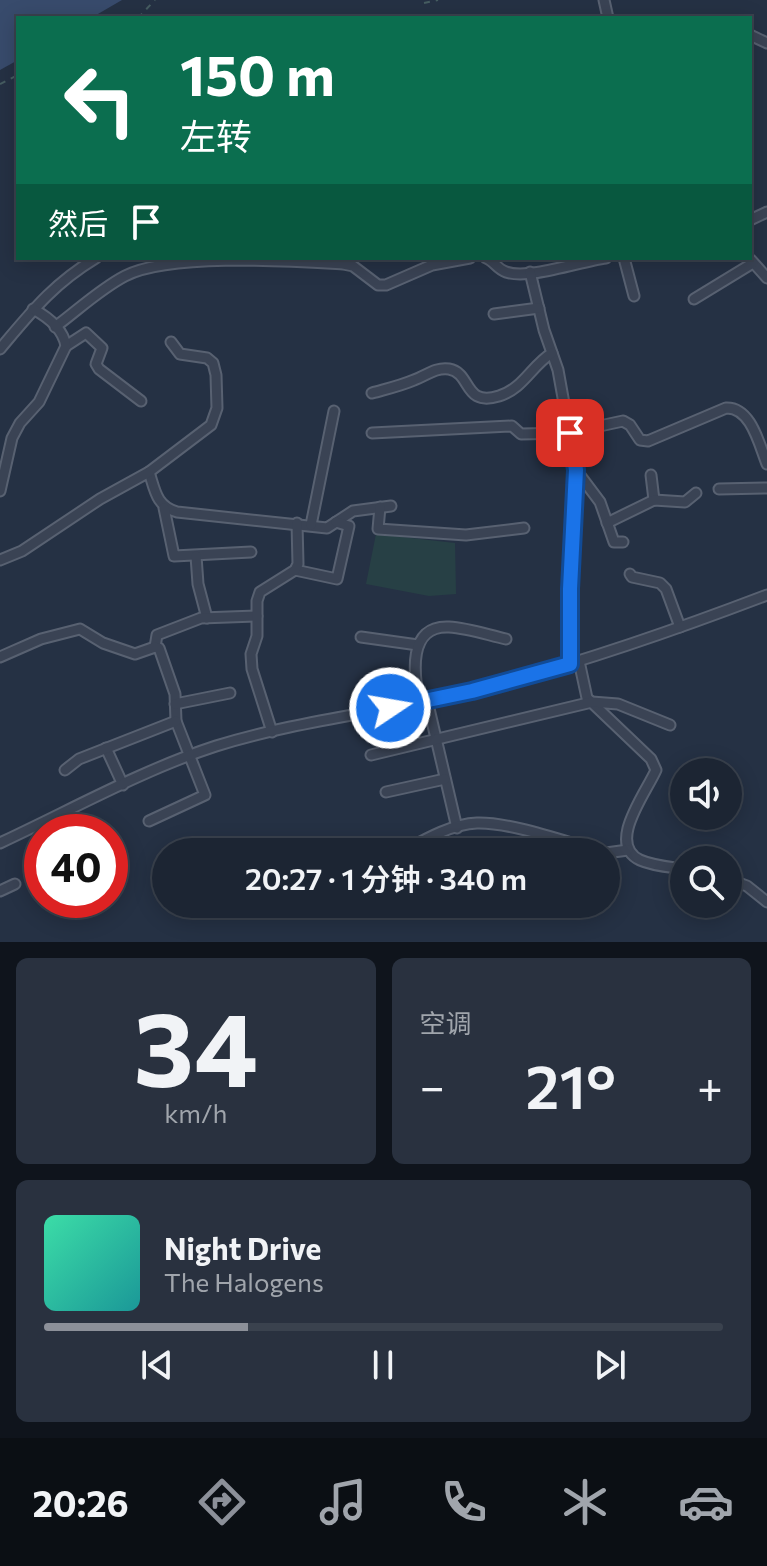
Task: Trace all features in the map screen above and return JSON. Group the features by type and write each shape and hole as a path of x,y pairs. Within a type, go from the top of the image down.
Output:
{"street":[{"path":"0,349 33,309 67,276 93,260"},
{"path":"55,327 123,277 157,266 237,261 343,264 353,266 378,285 386,285 432,265 459,260"},
{"path":"491,260 502,271 530,272 597,260"},
{"path":"625,260 634,296"},
{"path":"694,299 751,260 767,278"},
{"path":"530,272 558,370 576,470 570,589 575,662 587,698 651,759 656,770 630,823 626,841 628,850 643,862 670,867"},
{"path":"494,314 539,308"},
{"path":"33,309 64,337 66,346"},
{"path":"0,491 12,438 20,423 39,402 66,346 86,333 102,348 96,364 99,369 141,401"},
{"path":"0,560 22,551 100,499 149,472 211,425 217,408 213,363 207,358 180,354 171,342"},
{"path":"372,393 416,380 435,369 450,369 457,372 473,395 497,397 522,383 552,353"},
{"path":"372,433 512,426 521,434 570,433 623,421 630,425 640,440 648,441 726,408 736,408 744,413 767,464"},
{"path":"311,525 334,411"},
{"path":"576,470 593,489 614,542 623,542"},
{"path":"149,472 158,500 164,508 172,553 178,557 251,552"},
{"path":"651,475 654,500"},
{"path":"719,489 767,488"},
{"path":"607,523 654,500 685,502 696,493"},
{"path":"164,508 327,528 353,511 386,507 378,529 466,535 524,528"},
{"path":"295,570 337,579 349,526 336,522"},
{"path":"272,732 252,669 251,654 257,636 257,601 260,592 295,570 298,564 297,523"},
{"path":"196,556 198,584 207,618"},
{"path":"630,574 660,583 666,589 680,627"},
{"path":"0,843 215,746 472,691 575,662 767,595"},
{"path":"155,647 157,635 207,618 257,616"},
{"path":"457,828 437,739 414,675 418,645 429,633 446,626 506,639"},
{"path":"0,657 41,639 80,629 103,643 135,654 155,647"},
{"path":"361,637 418,645"},
{"path":"149,821 205,795 176,721 175,694 162,652 155,647"},
{"path":"175,704 230,693"},
{"path":"371,755 592,702 618,704 670,725"},
{"path":"65,770 79,759 176,721"},
{"path":"106,748 123,785"},
{"path":"386,792 445,779"},
{"path":"429,838 443,831 476,823 550,838"},
{"path":"620,851 628,850"},
{"path":"0,891 15,884"},
{"path":"742,884 767,902"}],"path":[{"path":"140,16 155,0"},
{"path":"424,3 438,0"}],"green space":[{"path":"376,534 455,543 456,594 429,596 366,584"}],"water":[{"path":"0,0 122,0 94,16 16,16 16,61 0,70"}],"route":[{"path":"390,708 472,691 570,664 576,470 570,433"}]}
